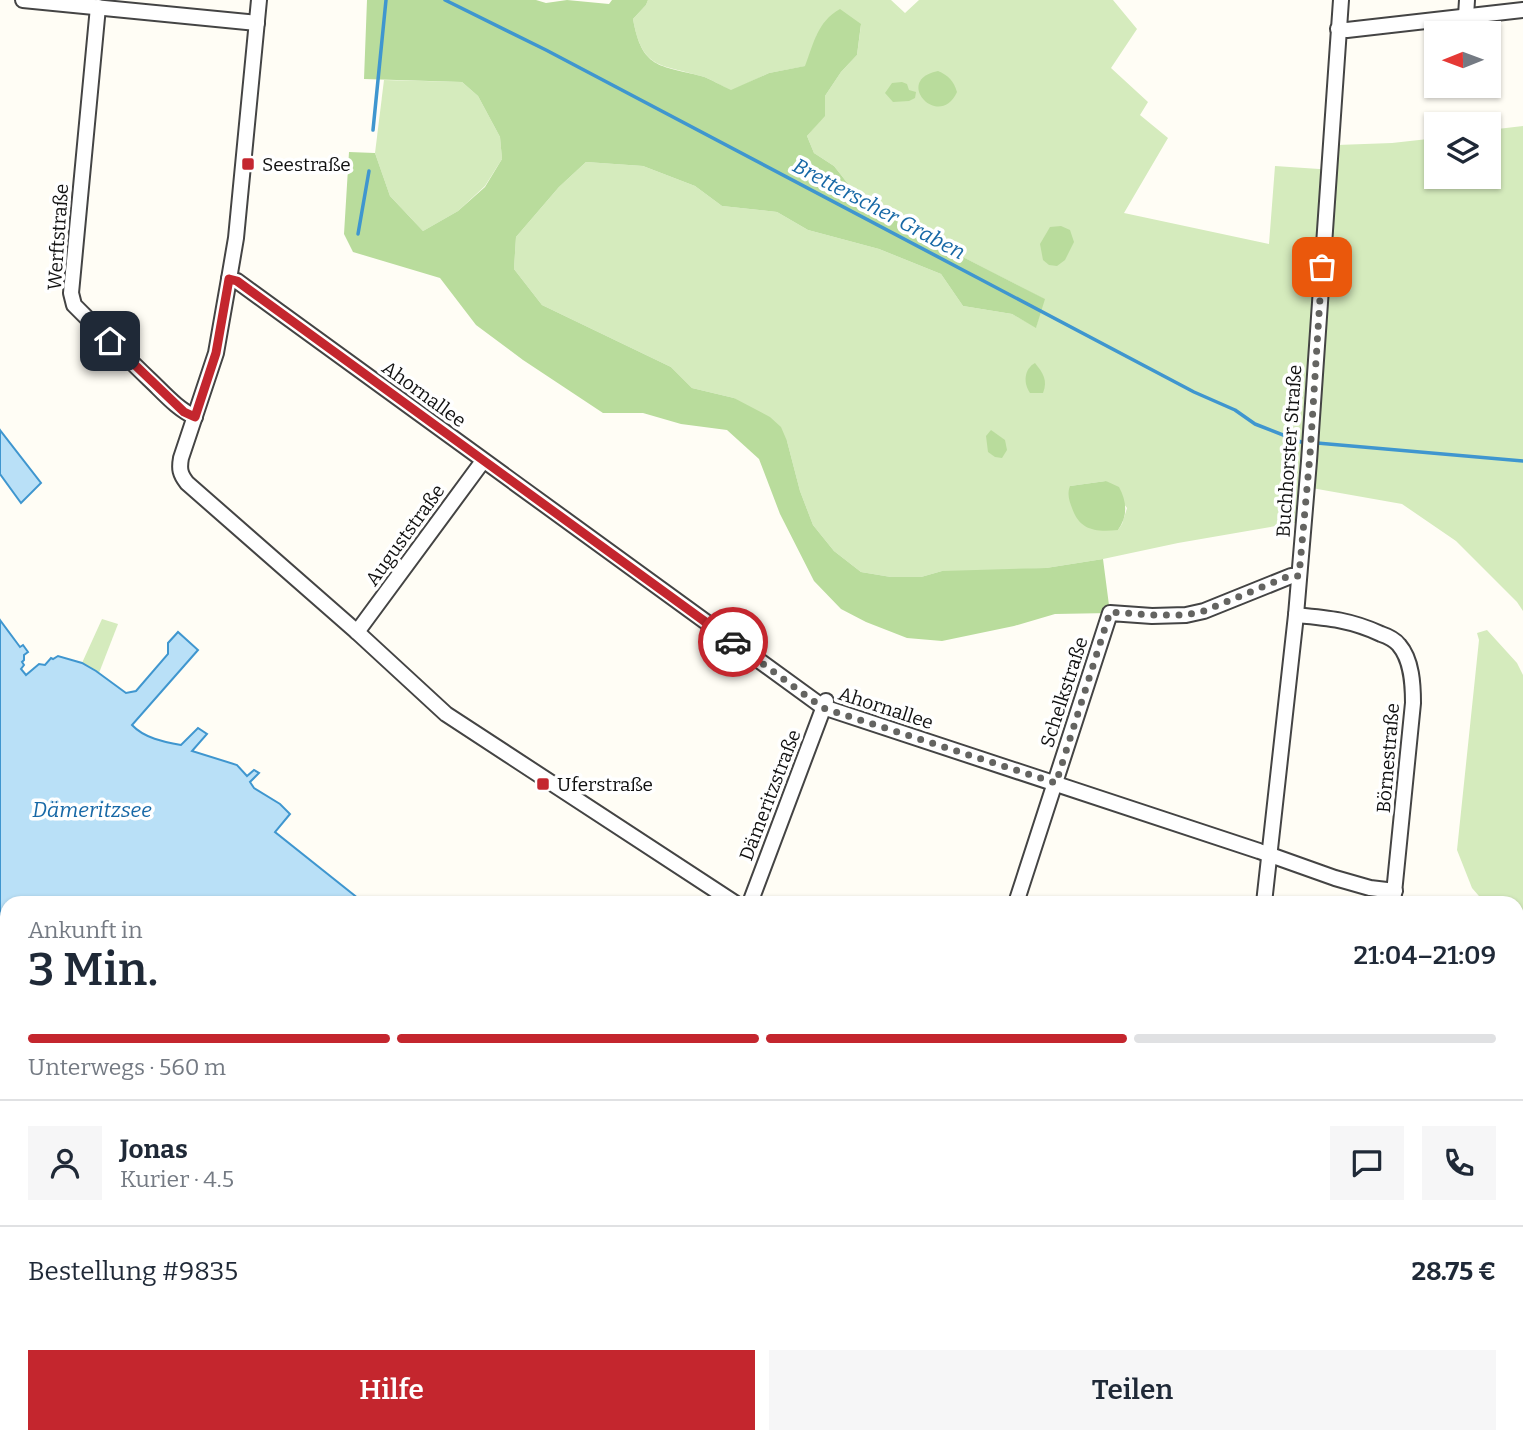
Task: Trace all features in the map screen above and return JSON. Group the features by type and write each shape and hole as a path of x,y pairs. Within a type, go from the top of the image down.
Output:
{"street":[{"path":"23,0 257,23"},
{"path":"259,0 236,238 216,353 181,458 179,468 182,476 446,714 724,896"},
{"name":"Buchhorster Straße","path":"1265,896 1296,615 1310,455 1341,0"},
{"path":"1466,0 1466,16"},
{"name":"Werftstraße","path":"98,6 72,300 153,383 184,412 195,417"},
{"path":"1339,29 1523,10"},
{"name":"Ahornallee","path":"229,279 239,283 483,461 825,704 1391,896"},
{"name":"Auguststraße","path":"357,632 483,461"},
{"name":"Schelkstraße","path":"1018,896 1110,612 1186,615 1204,611 1289,576 1299,576"},
{"name":"Börnestraße","path":"1296,615 1341,619 1367,627 1399,645 1408,663 1413,703 1394,896"},
{"name":"Dämeritzstraße","path":"753,896 825,704"}],"green space":[{"path":"367,0 536,0 546,3 567,0 609,4 612,0 648,0 633,19 647,56 663,66 705,77 731,90 769,73 805,66 821,27 840,9 861,24 857,55 841,72 825,96 825,116 807,136 814,153 834,166 856,194 914,232 1045,299 1036,328 1012,314 963,306 941,274 879,249 808,230 777,212 722,206 695,186 643,166 586,162 559,187 516,237 514,269 542,305 671,367 692,388 734,398 770,417 781,427 787,441 800,491 813,525 834,551 861,572 891,577 921,577 942,571 1046,568 1103,559 1110,613 1055,614 1014,626 942,641 907,638 866,622 841,609 814,581 780,514 759,459 727,430 681,424 643,413 603,413 476,325 440,278 353,252 344,234 349,152 375,153 390,196 423,231 458,211 485,187 502,159 500,137 478,96 462,82 364,79"},
{"path":"648,0 891,0 905,13 919,0 1113,0 1137,29 1111,68 1148,102 1140,115 1168,138 1124,213 1269,244 1275,166 1334,170 1337,145 1424,139 1424,189 1501,189 1501,129 1523,126 1523,611 1456,541 1402,504 1306,487 1299,522 1046,568 942,571 921,577 891,577 861,572 834,551 813,525 800,491 787,441 734,398 692,388 671,367 542,305 514,269 516,237 559,187 586,162 643,166 695,186 722,206 777,212 808,230 879,249 941,274 963,306 1012,314 1036,327 1044,299 914,232 856,194 834,166 814,153 807,136 825,111 825,96 841,72 857,55 861,25 817,35 806,66 769,73 731,91 705,77 655,62 647,56 642,47 633,19","holes":["1106,481 1127,508 1118,530 1070,486"]},
{"path":"938,71 950,79 957,92 949,103 940,106 923,100 919,92 919,84 925,76"},
{"path":"384,80 462,82 478,96 500,137 502,159 485,186 458,211 423,231 390,196 375,153"},
{"path":"892,83 907,84 909,90 916,92 915,98 893,102 885,93"},
{"path":"1061,226 1070,230 1074,242 1065,260 1057,266 1049,265 1043,260 1040,244 1050,227"},
{"path":"1035,363 1044,377 1043,393 1030,393 1026,385 1027,372"},
{"path":"991,430 1005,440 1007,450 1002,458 988,452 986,436"},
{"path":"1106,481 1119,487 1124,498 1125,514 1118,530 1103,531 1084,526 1075,516 1069,500 1070,486"},
{"path":"102,619 118,624 99,673 82,663"},
{"path":"1487,630 1517,663 1523,675 1523,896 1479,896 1472,888 1457,850 1479,640 1477,633"}],"water":[{"path":"0,430 41,483 21,503 0,474"},
{"name":"Dämeritzsee","path":"0,620 20,647 23,645 28,652 24,655 21,669 26,675 39,664 45,665 51,658 58,656 82,663 126,693 136,691 168,654 168,643 178,632 198,650 132,725 148,736 181,745 198,728 207,734 192,751 237,765 247,776 254,770 259,773 250,782 254,788 280,804 290,814 275,832 355,896 0,896"}],"waterway":[{"path":"373,130 386,0"},
{"name":"Bretterscher Graben","path":"445,0 546,50 1194,392 1235,410 1255,424 1301,442"},
{"path":"358,234 369,171"},
{"name":"Bretterscher Graben","path":"1317,443 1523,461"}],"way so far":[{"path":"733,642 823,708 1056,783 1110,612 1186,615 1204,611 1289,576 1299,576 1322,267"}],"place":[{"name":"Seestraße","path":"248,164"},
{"name":"Uferstraße","path":"543,784"}],"route":[{"path":"110,341 184,412 195,417 216,353 229,279 237,281 733,642"}]}
